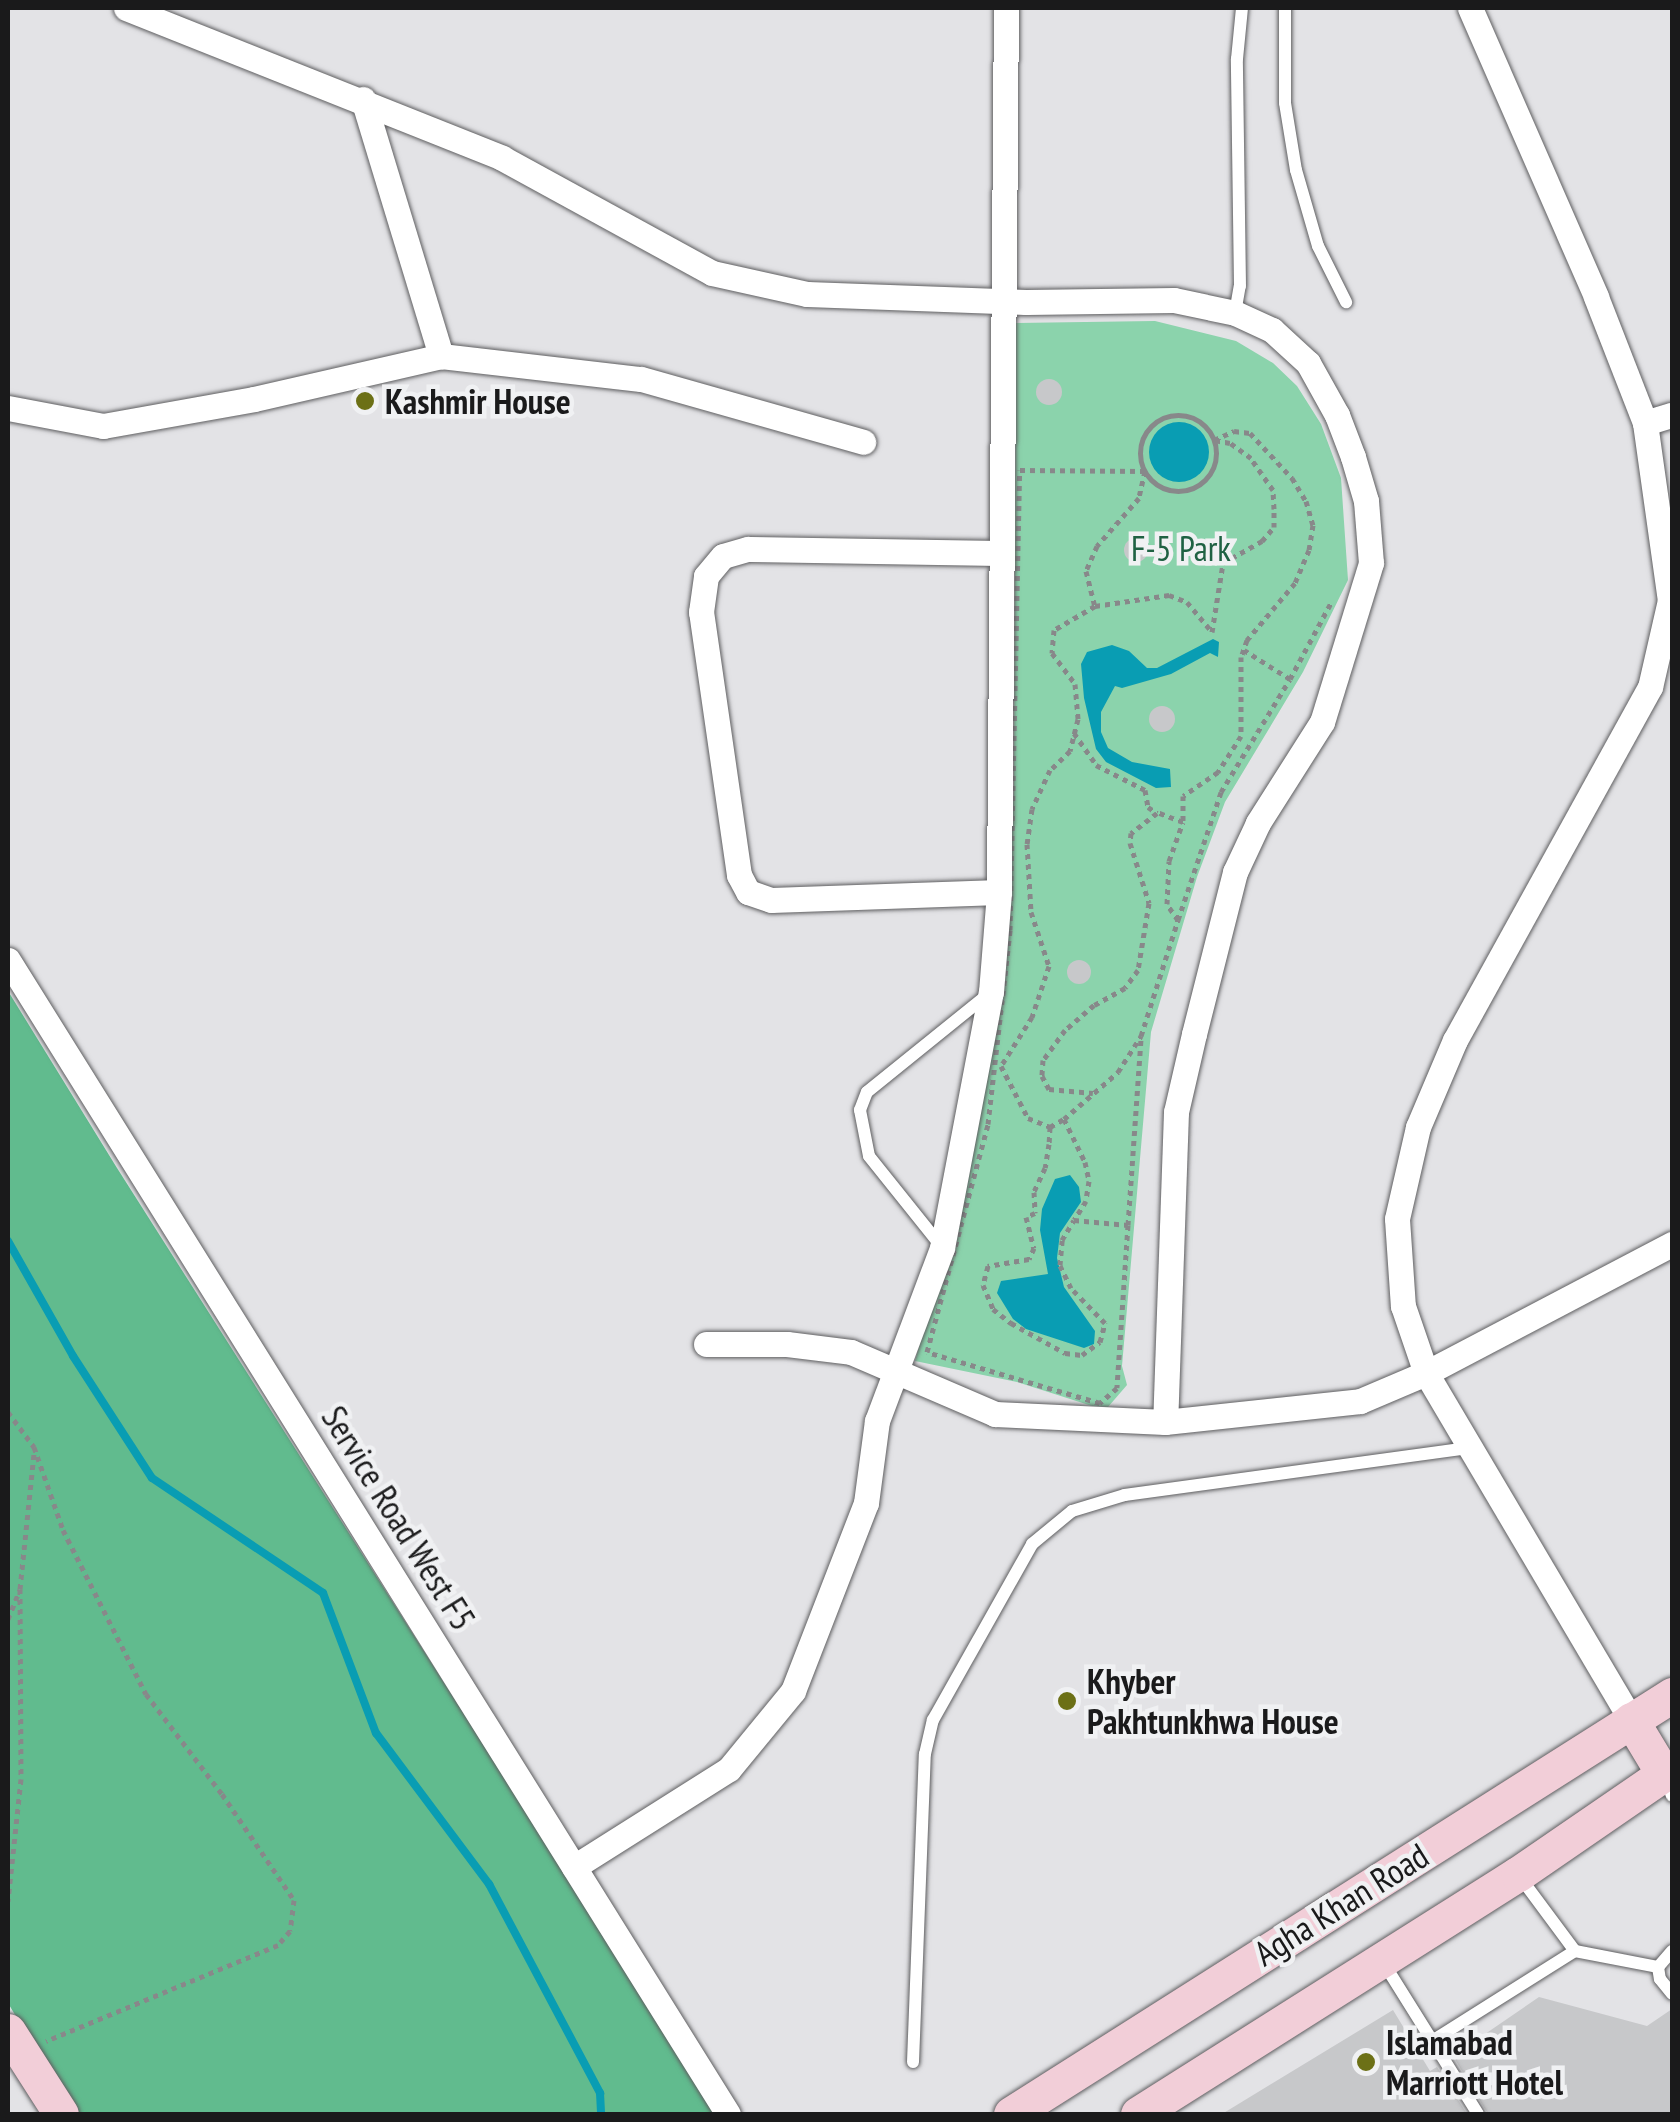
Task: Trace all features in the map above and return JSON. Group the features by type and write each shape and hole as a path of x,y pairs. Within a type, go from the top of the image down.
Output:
{"street":[{"path":"126,8 502,158 712,273 807,294 1001,301 1174,300 1235,314 1272,330 1308,363 1337,415 1366,500 1371,563 1322,722 1258,823 1234,872 1194,1034 1176,1112 1165,1422"},
{"path":"574,1867 653,1821 729,1768 793,1691 866,1503 877,1420 942,1248 991,992 998,892 1006,8"},
{"path":"1470,8 1596,297 1644,423 1670,600 1650,687 1455,1040 1418,1127 1398,1219 1403,1306 1426,1373 1468,1448 1669,1779"},
{"path":"364,100 441,356"},
{"path":"8,408 103,426 254,399 441,356 641,379 862,442"},
{"path":"1644,423 1672,415"},
{"path":"998,892 771,900 748,892 738,875 701,612 706,576 723,556 748,549 1002,553"},
{"name":"Service Road West F5","path":"8,960 728,2114"},
{"path":"706,1344 787,1344 851,1352 994,1414 1165,1422 1360,1402 1426,1373 1672,1244"},
{"name":"Agha Khan Road","path":"1011,2114 1672,1695"},
{"name":"Agha Khan Road","path":"1138,2114 1669,1779"},
{"path":"14,2042 61,2114"}],"lane":[{"path":"1235,314 1240,286 1237,59 1242,8"},
{"path":"1285,8 1285,103 1296,170 1318,246 1346,302"},
{"path":"942,1248 868,1156 860,1110 867,1092 991,992"},
{"path":"913,2062 926,1754 933,1720 1032,1544 1072,1511 1125,1496 1468,1448"},
{"path":"1518,1874 1575,1951 1658,1967"},
{"path":"1672,1950 1658,1967 1660,1978 1672,1994"},
{"path":"1432,2041 1575,1951"},
{"path":"1382,1960 1478,2114"}],"path":[{"path":"1188,416 1199,420 1214,440 1215,464 1200,485 1175,491 1152,481 1140,459 1144,434 1163,418 1188,416"},
{"path":"1178,920 1166,904 1168,861 1183,822 1183,796 1218,772 1241,736 1244,649 1295,583 1309,550 1313,525 1292,478 1250,433 1234,430 1214,440"},
{"path":"1050,1127 1028,1118 1001,1066 1045,986 1049,966 1031,912 1027,844 1032,809 1050,770 1070,752 1074,733 1075,684 1052,654 1054,630 1095,606 1169,595 1187,602 1212,632 1223,563 1262,541 1274,527 1273,490 1251,458 1230,443 1214,440"},
{"path":"1144,470 1020,470 1010,930 988,1124 926,1352 1100,1403 1118,1388 1141,1036 1221,792 1290,679 1332,600"},
{"path":"1095,606 1086,571 1097,546 1140,498 1144,470"},
{"path":"1244,649 1290,679"},
{"path":"1074,733 1096,765 1145,790 1148,808 1183,822"},
{"path":"1094,1094 1050,1089 1042,1076 1043,1060 1065,1030 1094,1005 1125,988 1138,970 1148,903 1130,843 1131,833 1158,813"},
{"path":"1050,1127 1118,1072 1141,1036"},
{"path":"1050,1127 1045,1168 1034,1192 1035,1213 1026,1218 1034,1248 1029,1259 988,1266 984,1285 993,1309 1011,1323 1065,1353 1082,1355 1100,1342 1105,1323 1071,1288 1060,1265 1062,1240 1086,1201 1089,1180 1064,1119"},
{"path":"1074,1220 1128,1225"},
{"path":"8,1412 34,1447 63,1530 146,1694 288,1885 294,1900 294,1919 278,1945 14,2042"},
{"path":"8,1902 21,1779 20,1589 34,1447"},
{"path":"8,1619 20,1589"}],"green space":[{"name":"F-5 Park","path":"1155,321 1236,341 1273,363 1297,386 1321,424 1341,478 1348,580 1303,672 1225,802 1197,877 1151,1032 1122,1366 1127,1385 1108,1407 1092,1406 1017,1382 915,1361 975,1145 1004,947 1014,789 1016,323"},
{"path":"8,991 718,2114 74,2114 8,2003"}],"water":[{"path":"1179,422 1200,431 1209,452 1200,473 1179,482 1158,473 1149,452 1158,431"},
{"path":"1213,639 1219,642 1218,657 1210,653 1171,674 1122,688 1115,686 1101,712 1101,732 1108,748 1132,762 1170,769 1171,787 1156,788 1106,762 1096,749 1084,698 1081,664 1087,652 1112,645 1129,651 1147,668 1157,668"},
{"path":"1070,1175 1079,1187 1081,1202 1060,1233 1057,1258 1064,1287 1095,1331 1094,1344 1084,1348 1026,1329 1013,1319 997,1293 1001,1281 1048,1274 1040,1230 1042,1209 1055,1179"}],"building":[{"path":"1049,379 1058,383 1062,392 1058,401 1049,405 1040,401 1036,392 1040,383"},
{"path":"1136,538 1148,550 1136,562 1124,550"},
{"path":"1162,706 1171,710 1175,719 1171,728 1162,732 1153,728 1149,719 1153,710"},
{"path":"1079,960 1091,972 1079,984 1067,972"},
{"path":"1539,1997 1647,2026 1672,2009 1672,2114 1488,2114 1453,2056"},
{"name":"Islamabad Marriott Hotel","path":"1393,2010 1430,2071 1437,2067 1467,2114 1222,2114"}],"waterway":[{"path":"8,1241 73,1356 152,1478 323,1593 376,1733 489,1884 600,2093 601,2114"}],"place":[{"name":"Kashmir House","path":"365,401"},
{"name":"Khyber Pakhtunkhwa House","path":"1067,1701"},
{"name":"Islamabad Marriott Hotel","path":"1366,2062"}]}
